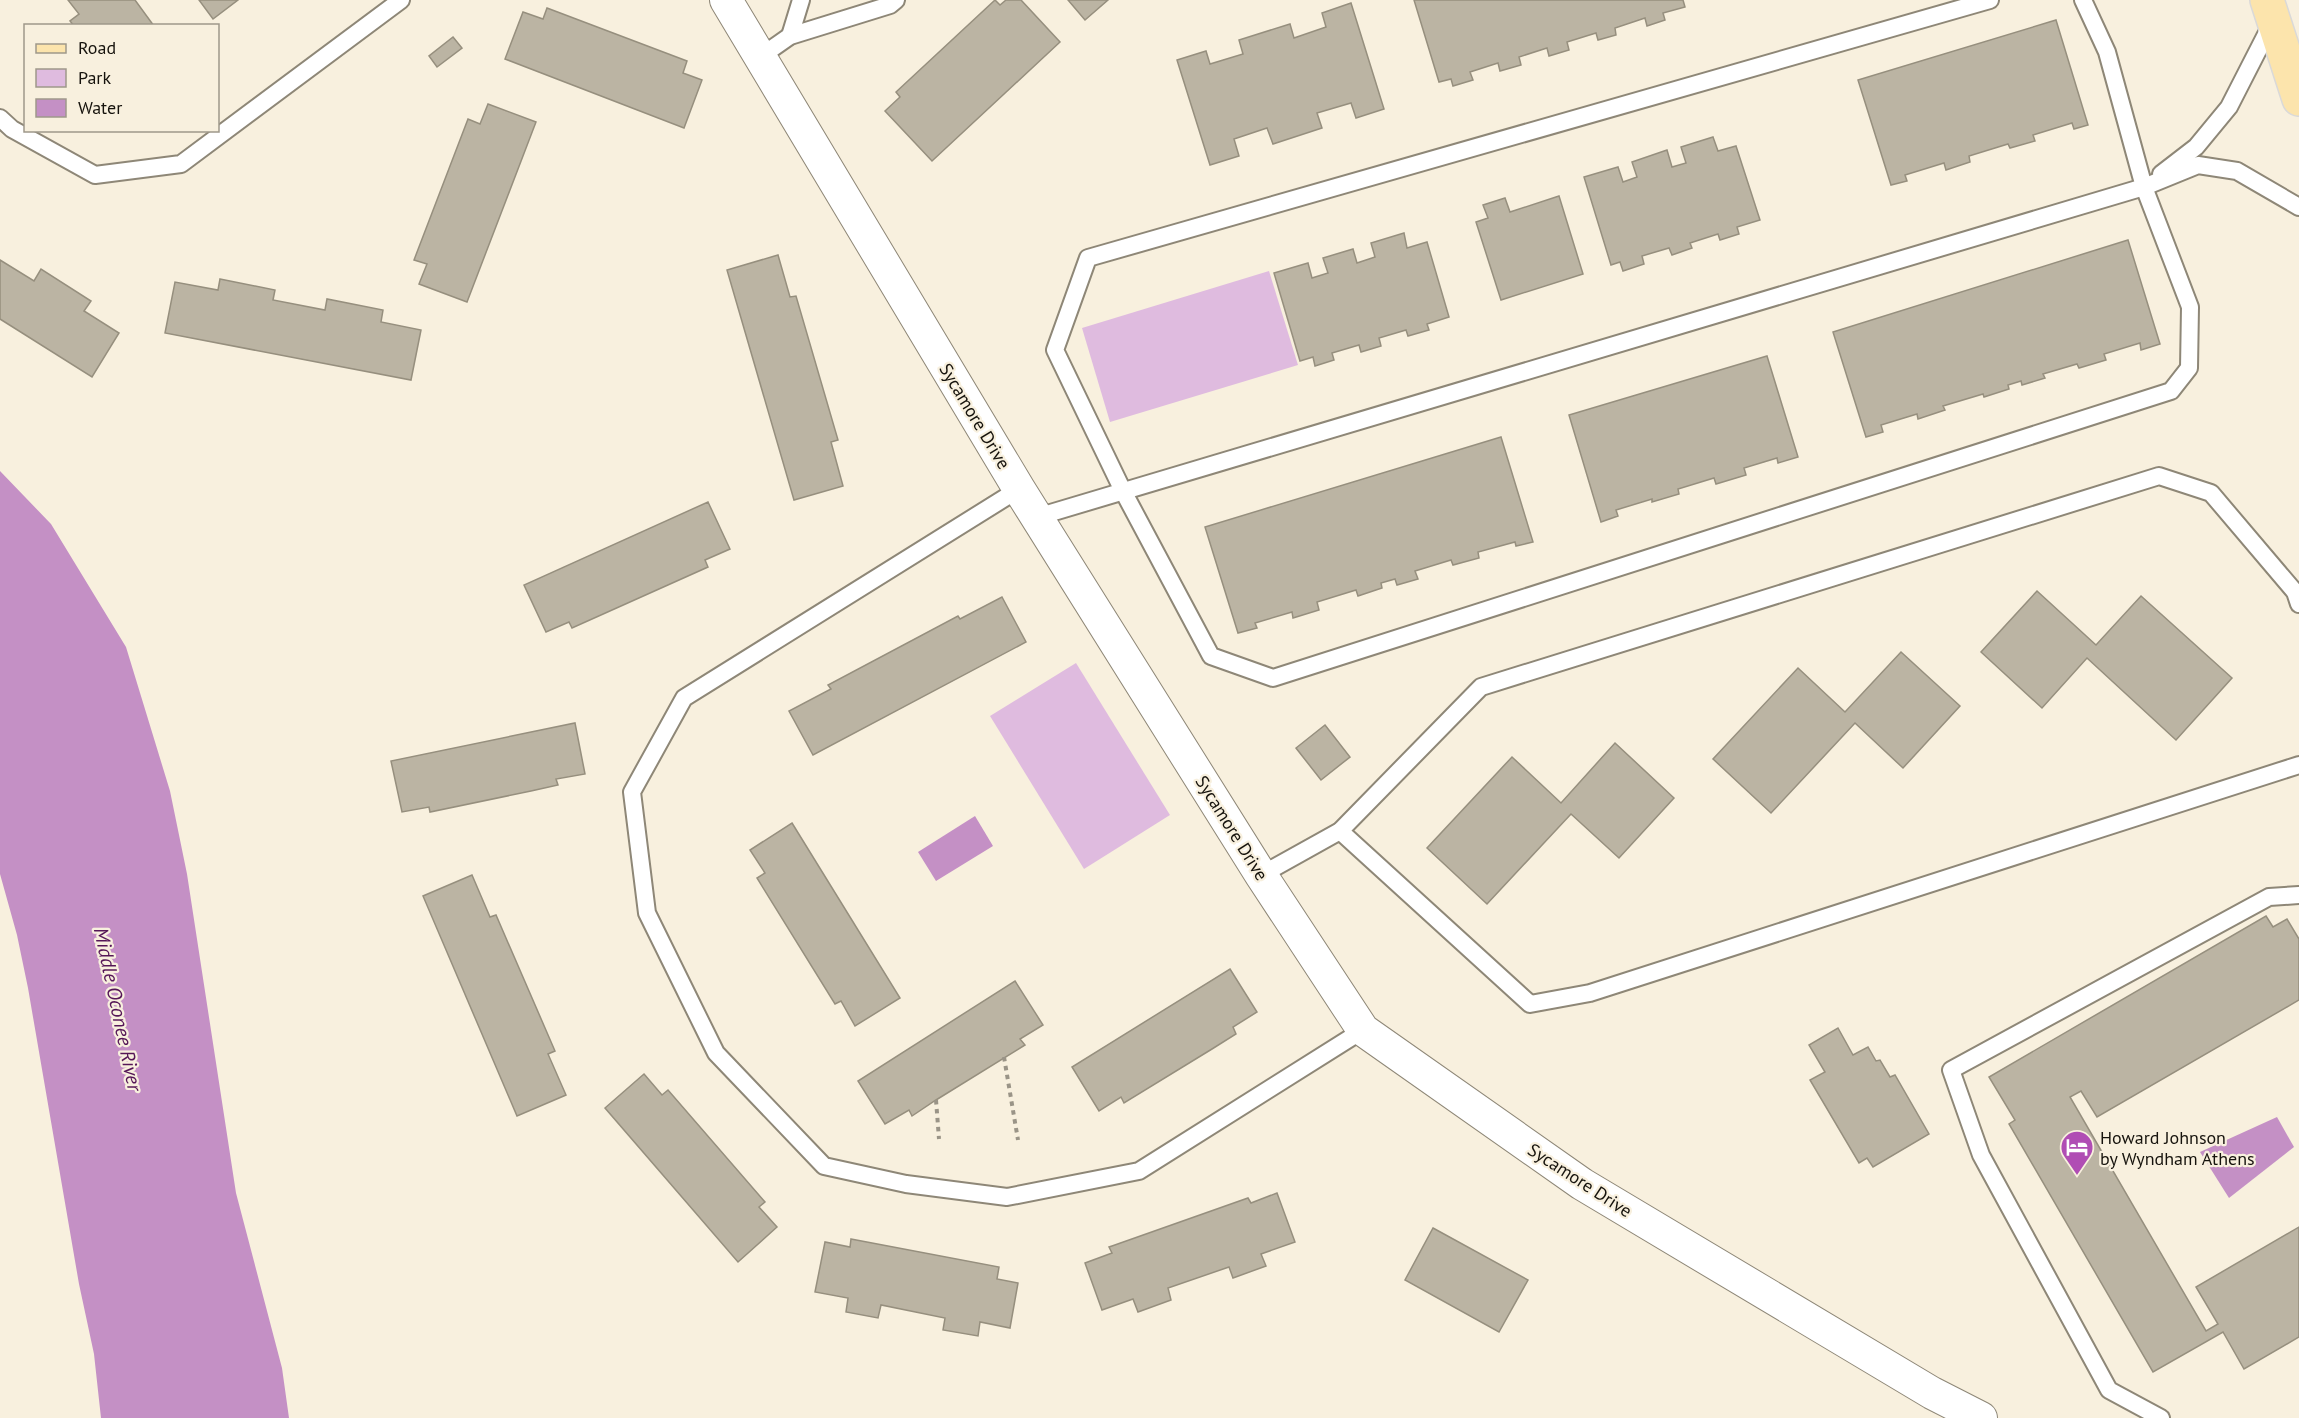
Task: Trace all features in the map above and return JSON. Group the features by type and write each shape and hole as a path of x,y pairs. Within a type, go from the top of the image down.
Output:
{"main road":[{"path":"2270,10 2299,99"}],"street":[{"name":"Sycamore Drive","path":"726,0 1019,489 1261,875 1363,1030 1582,1184 1932,1393 1981,1418"}],"lane":[{"path":"0,118 12,129 94,175 182,165 401,0"},
{"path":"790,36 801,0"},
{"path":"760,57 790,36 890,5 896,0"},
{"path":"1990,0 1088,258 1055,350 1123,491 1211,656 1273,678 2171,391 2189,368 2190,307 2144,187 2107,52 2083,0"},
{"path":"2144,187 2196,147 2229,107 2270,10"},
{"path":"1037,517 2144,187 2198,165 2237,171 2299,207"},
{"path":"1261,875 1340,831 1480,687 2159,476 2211,493 2298,596"},
{"path":"1019,489 684,698 632,792 647,914 716,1053 824,1166 906,1184 1007,1197 1139,1171 1363,1030"},
{"path":"1340,831 1530,1004 1590,993 2299,765"},
{"path":"2161,1418 2109,1390 1981,1155 1951,1070 2269,897 2299,895"}],"path":[{"path":"1004,1057 1018,1140"},
{"path":"936,1100 939,1139"}],"green space":[{"path":"1269,271 1298,365 1110,422 1082,328"},
{"path":"1076,663 1170,815 1084,869 990,716"}],"water":[{"name":"Middle Oconee River","path":"0,471 51,524 126,647 170,791 187,874 236,1193 282,1368 289,1418 101,1418 94,1354 79,1284 28,988 17,935 0,874"},
{"path":"975,816 993,846 936,881 918,852"},
{"path":"2277,1117 2294,1147 2229,1198 2200,1152"}],"building":[{"path":"68,0 135,0 153,24 72,24 70,21 79,14"},
{"path":"199,0 238,0 213,19"},
{"path":"995,0 1000,5 1006,0 1021,0 1060,42 932,161 885,111 900,97 896,92"},
{"path":"1068,0 1108,0 1085,20"},
{"path":"1414,0 1683,0 1685,7 1663,13 1665,20 1647,26 1645,18 1615,28 1616,35 1598,40 1596,33 1567,42 1569,50 1549,56 1547,48 1519,57 1521,65 1500,71 1498,63 1470,72 1473,80 1453,86 1451,79 1439,82"},
{"path":"1351,3 1384,109 1356,118 1351,103 1317,113 1322,128 1273,144 1267,128 1234,139 1239,156 1210,165 1177,60 1206,51 1210,64 1243,54 1239,40 1290,24 1294,38 1326,27 1322,13"},
{"path":"547,8 687,61 683,73 702,80 684,128 505,59 523,12 543,19"},
{"path":"2056,20 2088,125 2074,129 2072,123 2033,135 2035,141 2010,148 2008,144 1969,156 1970,162 1946,170 1944,163 1905,175 1907,181 1891,185 1858,80"},
{"path":"453,37 462,48 437,67 429,56"},
{"path":"488,104 536,122 467,302 419,284 427,264 414,260 468,119 480,124"},
{"path":"1713,137 1718,151 1736,146 1760,220 1737,227 1739,234 1720,240 1718,234 1690,243 1692,248 1672,255 1669,248 1642,256 1644,264 1623,271 1620,262 1611,265 1584,177 1618,167 1623,182 1637,177 1632,162 1667,150 1672,167 1686,163 1681,147"},
{"path":"1559,196 1583,274 1501,300 1476,222 1488,218 1483,205 1505,198 1510,212"},
{"path":"1404,233 1407,248 1427,242 1449,317 1427,324 1429,330 1408,336 1406,330 1379,338 1381,346 1361,352 1359,345 1332,353 1334,360 1315,366 1313,357 1300,361 1274,273 1308,263 1312,278 1328,273 1323,258 1353,249 1357,263 1375,257 1371,243"},
{"path":"2128,240 2160,344 2141,350 2140,343 2104,354 2106,360 2079,368 2077,364 2043,374 2045,378 2022,385 2021,381 2008,385 2009,389 1943,406 1945,410 1918,419 1917,414 1881,425 1883,432 1866,437 1833,332"},
{"path":"778,255 790,297 796,296 838,440 831,442 843,486 794,500 727,270"},
{"path":"0,260 34,281 41,269 91,301 84,311 119,333 92,377 0,319"},
{"path":"220,279 275,290 273,300 325,310 327,299 383,310 381,322 421,330 411,380 165,333 175,282 218,290"},
{"path":"1767,356 1798,457 1778,463 1777,458 1744,468 1746,475 1716,484 1714,478 1678,489 1679,494 1652,502 1652,499 1616,510 1618,516 1601,522 1569,415"},
{"path":"1501,437 1533,542 1516,546 1515,542 1478,552 1479,558 1453,565 1451,560 1415,571 1418,579 1397,585 1395,579 1381,583 1382,588 1358,596 1356,590 1317,602 1319,610 1293,618 1292,612 1255,623 1257,628 1238,633 1205,527"},
{"path":"708,502 730,549 705,560 708,567 572,628 569,622 546,632 524,585"},
{"path":"2037,591 2096,645 2141,596 2232,678 2176,740 2087,658 2042,708 1981,652"},
{"path":"1002,597 1026,642 813,755 789,711 831,689 828,685 958,616 960,619"},
{"path":"1901,652 1960,706 1903,768 1855,723 1771,813 1713,759 1798,668 1845,712"},
{"path":"575,723 585,774 556,779 558,785 430,812 429,807 402,812 391,761"},
{"path":"1325,725 1350,757 1321,780 1296,748"},
{"path":"1615,743 1674,798 1619,858 1571,814 1487,904 1427,848 1512,757 1561,803"},
{"path":"792,823 900,998 855,1026 841,1001 835,1004 757,878 765,873 750,850"},
{"path":"472,875 490,917 496,915 555,1051 548,1054 566,1095 517,1116 423,896"},
{"name":"Howard Johnson by Wyndham Athens","path":"2266,916 2273,927 2287,919 2299,939 2299,1000 2097,1117 2081,1091 2070,1097 2206,1331 2218,1324 2196,1287 2299,1227 2299,1337 2244,1369 2223,1332 2153,1372 2009,1124 2015,1120 1989,1077"},
{"path":"1230,969 1257,1012 1233,1027 1236,1034 1124,1103 1121,1097 1099,1111 1072,1067"},
{"path":"1015,981 1043,1025 1020,1039 1025,1045 912,1116 909,1110 885,1124 858,1081"},
{"path":"1838,1028 1853,1055 1868,1047 1876,1061 1880,1060 1890,1077 1895,1075 1929,1134 1873,1167 1867,1158 1859,1163 1810,1080 1825,1072 1809,1045"},
{"path":"644,1074 662,1095 668,1090 765,1202 759,1207 777,1227 738,1262 605,1108"},
{"path":"1277,1193 1295,1242 1261,1254 1266,1266 1233,1278 1229,1267 1168,1288 1171,1300 1138,1312 1133,1299 1102,1310 1085,1263 1112,1253 1109,1247 1248,1198 1251,1203"},
{"path":"1433,1228 1528,1280 1499,1332 1405,1280"},
{"path":"851,1239 999,1267 997,1279 1018,1283 1010,1328 980,1322 978,1336 943,1330 945,1318 881,1305 878,1318 846,1312 848,1298 815,1292 825,1242 850,1247"}],"place":[{"name":"Howard Johnson by Wyndham Athens","path":"2077,1176"}]}
